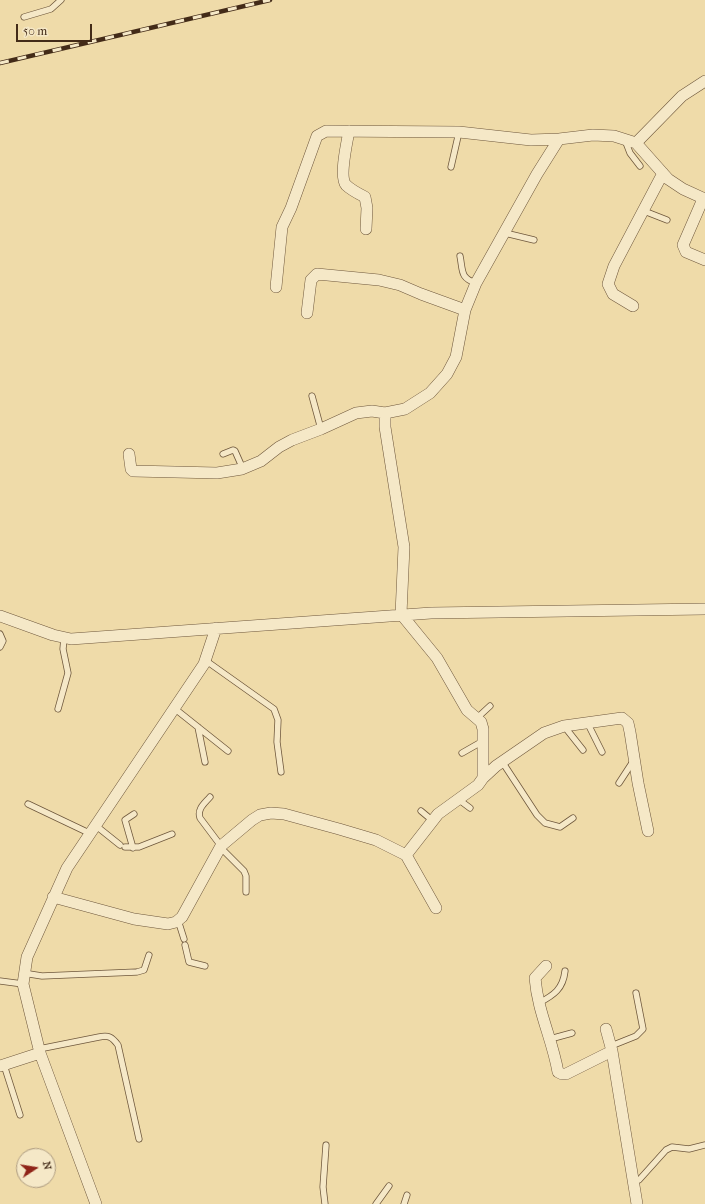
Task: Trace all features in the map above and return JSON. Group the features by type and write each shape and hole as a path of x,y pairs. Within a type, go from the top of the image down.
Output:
{"street":[{"path":"636,143 682,96 705,81"},
{"path":"276,286 282,227 291,208 316,136 326,131 459,132 531,140 559,139 593,135 614,136 636,143 668,179 683,189 704,199 683,245 686,252 705,260"},
{"path":"349,131 343,173 344,182 347,186 365,197 367,208 366,229"},
{"path":"128,454 133,471 217,473 243,469 261,461 279,447 292,440 321,430 356,413 372,411 385,413 405,409 430,393 447,374 456,358 466,310 476,283 505,234 537,174 559,139"},
{"path":"633,306 613,294 608,284 614,266 664,173"},
{"path":"307,313 311,280 317,274 379,280 400,285 466,310"},
{"path":"385,413 385,427 404,547 401,614 437,658 467,710 481,722 483,729 483,778"},
{"path":"0,616 64,638 401,614 705,609"},
{"path":"96,1204 40,1051 23,979 27,957 66,868 206,660 216,628"},
{"path":"406,855 433,821 458,799 478,785 483,778 544,733 564,726 622,718 625,720 630,732 648,831"},
{"path":"53,897 134,919 168,924 182,917 221,846 260,814 271,813 284,814 376,840 406,855 436,908"},
{"path":"546,966 535,978 541,1015 550,1039 558,1072 566,1074 611,1049"},
{"path":"606,1029 611,1049 637,1204"},
{"path":"2,1066 40,1051"}],"lane":[{"path":"24,17 51,10 62,0"},
{"path":"451,166 459,132"},
{"path":"625,140 630,154 640,166"},
{"path":"644,211 667,220"},
{"path":"505,234 534,240"},
{"path":"460,256 464,277 466,280 476,283"},
{"path":"312,396 321,430"},
{"path":"223,454 233,450 243,469"},
{"path":"0,634 3,641 0,647"},
{"path":"58,709 68,680 63,649 64,638"},
{"path":"206,660 262,698 277,713 281,772"},
{"path":"477,718 490,706"},
{"path":"174,708 228,751"},
{"path":"587,722 602,752"},
{"path":"564,726 583,750"},
{"path":"198,727 205,762"},
{"path":"462,753 483,741"},
{"path":"619,783 634,760"},
{"path":"503,763 537,815 545,823 560,827 573,818"},
{"path":"210,798 199,810 200,818 221,846 244,872 246,876 246,892"},
{"path":"458,799 470,808"},
{"path":"28,804 92,829 123,846 133,848 172,834"},
{"path":"421,811 433,821"},
{"path":"133,848 125,820 134,814"},
{"path":"178,920 189,962 205,966"},
{"path":"0,981 42,976 137,972 144,970 149,955"},
{"path":"539,1003 555,994 560,989 565,971"},
{"path":"611,1049 636,1036 643,1029 636,993"},
{"path":"550,1039 572,1033"},
{"path":"40,1051 99,1036 108,1035 113,1038 118,1044 139,1139"},
{"path":"2,1066 20,1115"},
{"path":"325,1204 323,1187 326,1145"},
{"path":"633,1182 639,1180 666,1150 672,1147 689,1149 705,1145"},
{"path":"376,1204 389,1186"},
{"path":"404,1204 408,1194"}],"railway":[{"path":"0,63 270,0"}]}
